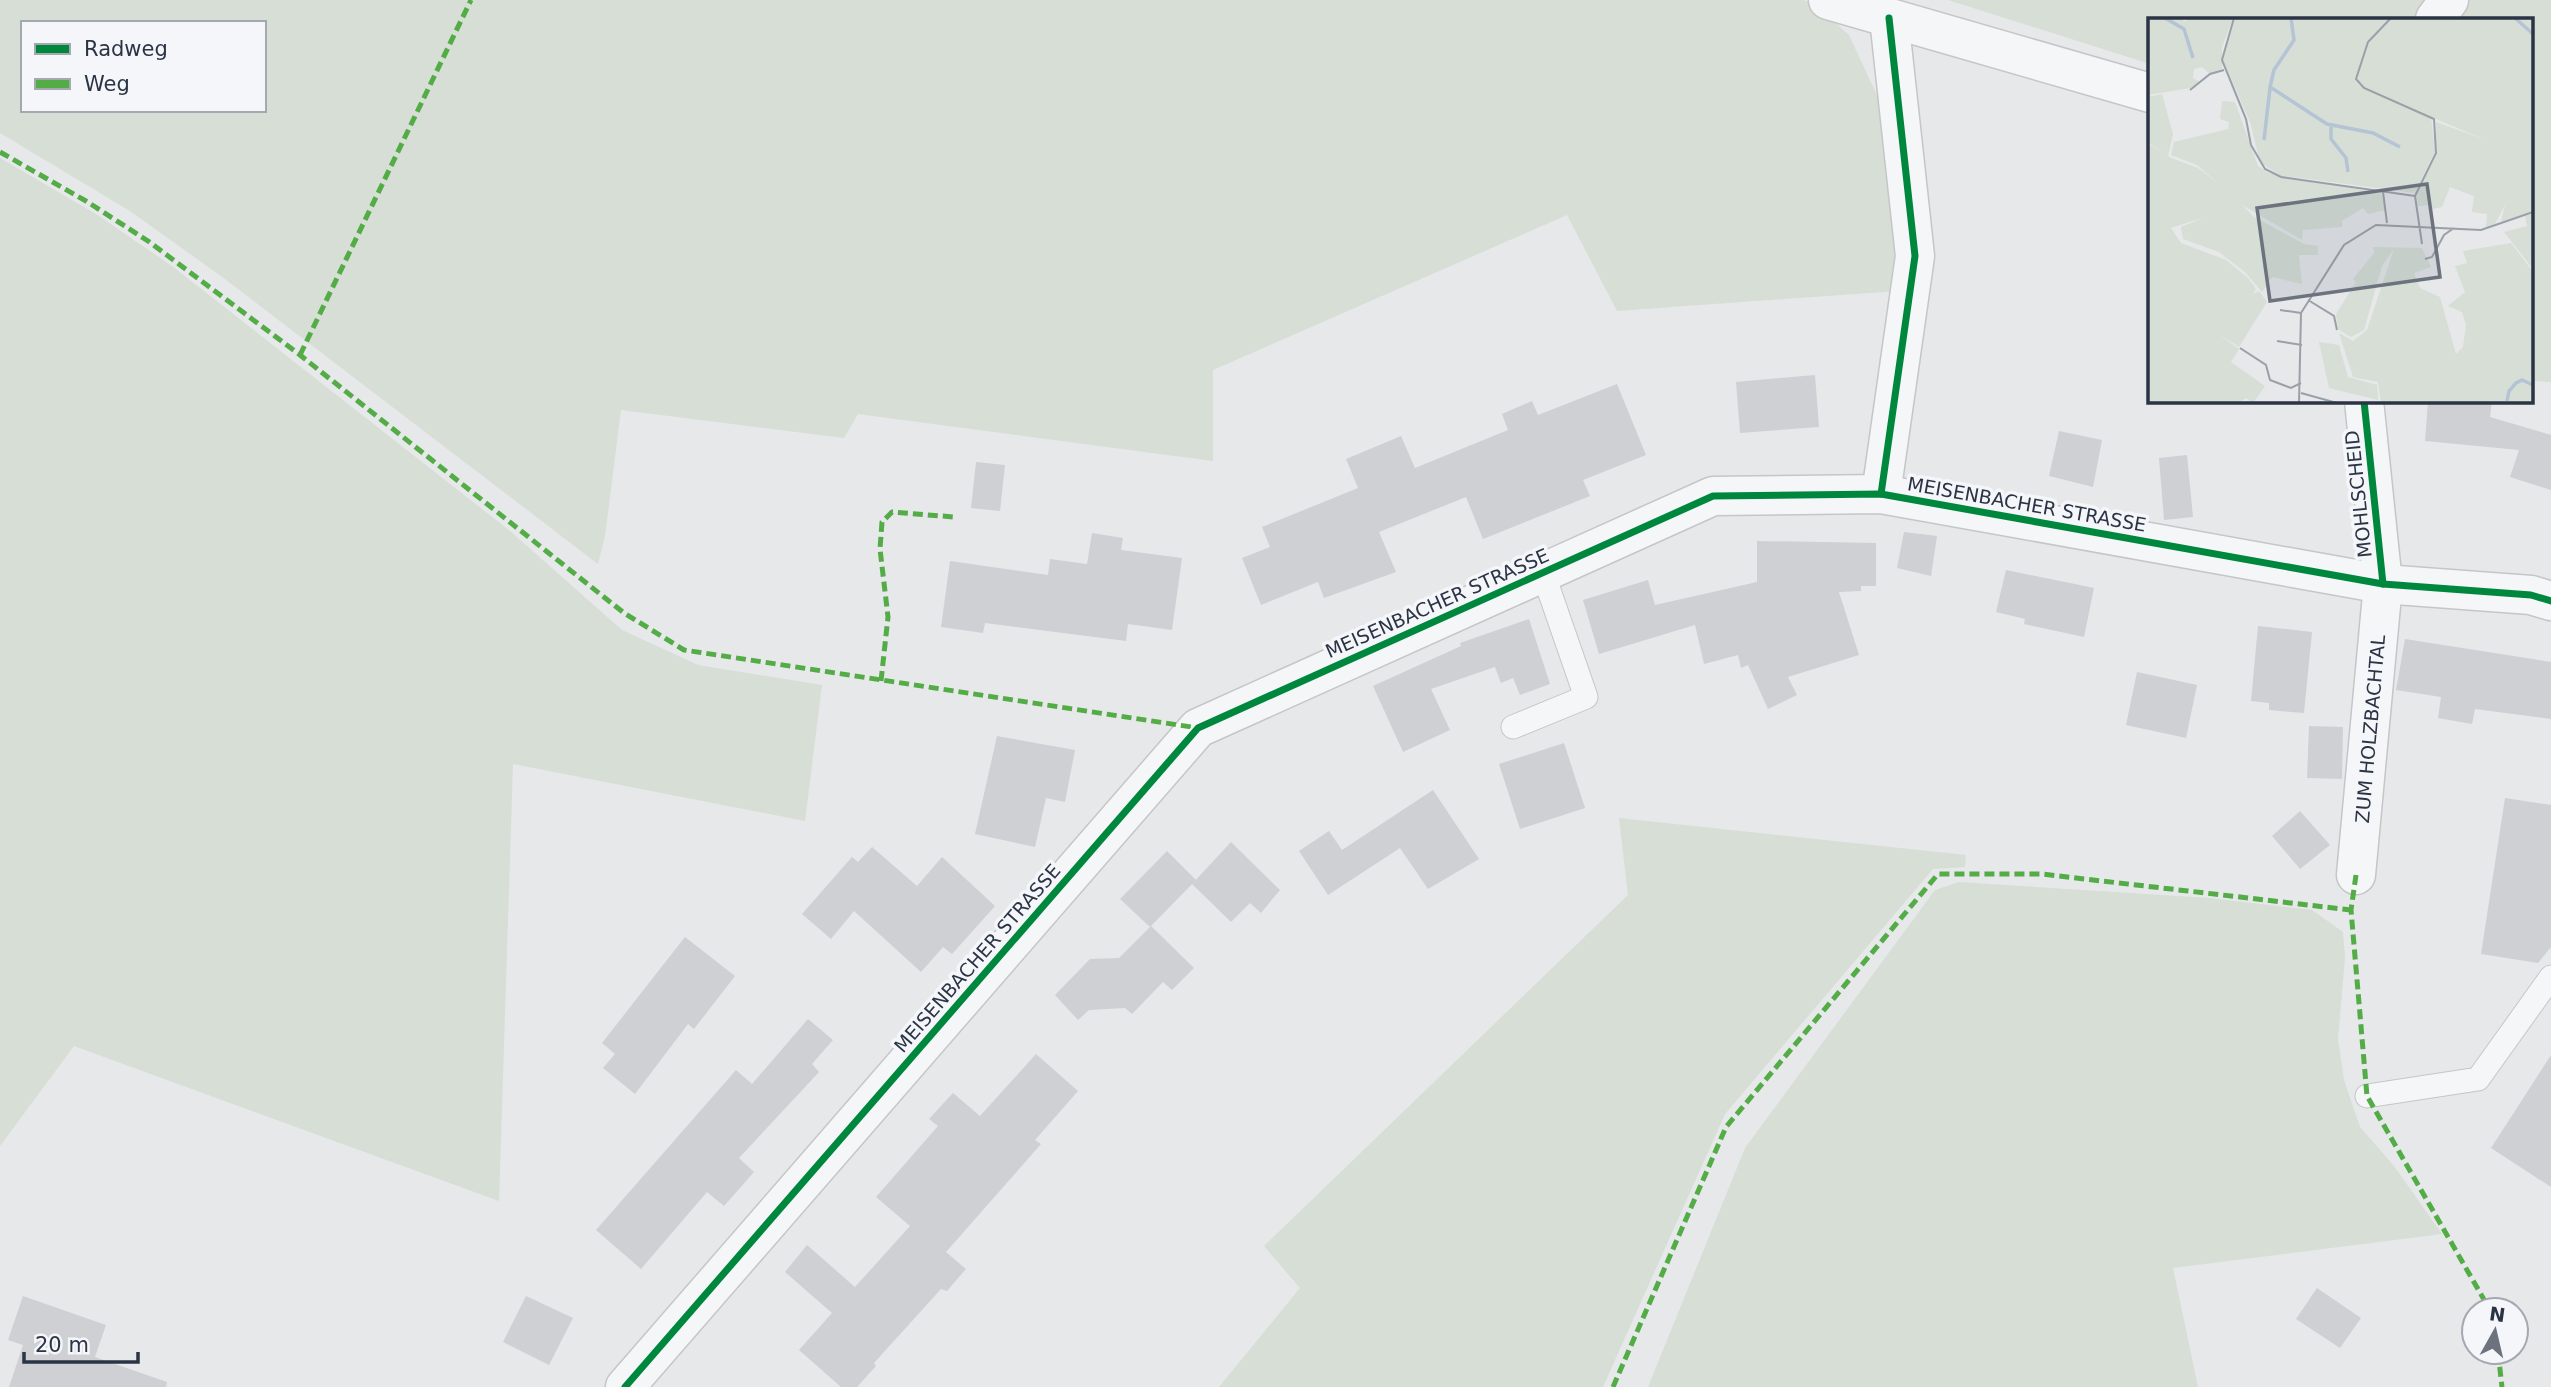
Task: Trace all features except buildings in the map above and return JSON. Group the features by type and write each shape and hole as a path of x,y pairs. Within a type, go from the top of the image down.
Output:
{"street":[{"path":"1828,0 2148,92"},
{"path":"2436,18 2449,0"},
{"path":"1881,494 1915,256 1889,18"},
{"name":"MOHLSCHEID","path":"2364,402 2383,584"},
{"name":"MEISENBACHER STRASSE","path":"625,1387 1198,729 1713,496 1881,494 2383,584 2531,595 2551,601"},
{"name":"ZUM HOLZBACHTAL","path":"2356,874 2383,584"}],"lane":[{"path":"1513,727 1586,697 1543,573"},
{"path":"2367,1096 2478,1079 2551,977"}],"shaded area":[{"path":"0,0 1803,0 1813,3 1849,35 1881,104 1903,240 1897,291 1617,311 1567,215 1213,370 1213,461 858,414 844,438 621,410 605,536 598,564 225,279 130,211 0,133"},
{"path":"1948,0 2435,0 2423,18 2148,18 2148,63"},
{"path":"2459,0 2551,0 2551,382 2534,381 2534,18 2446,18"},
{"path":"0,158 96,214 172,266 510,531 622,630 698,665 822,685 805,821 513,764 499,1201 74,1046 0,1146"},
{"path":"1619,818 1966,855 1965,867 1933,869 1725,1114 1603,1387 1219,1387 1300,1288 1264,1246 1628,895"},
{"path":"1959,882 2209,898 2312,910 2343,932 2345,957 2338,1039 2344,1080 2360,1127 2394,1166 2442,1234 2173,1268 2198,1387 1648,1387 1745,1148 1935,890"}],"marked path":[{"path":"300,355 471,0"},
{"path":"0,152 86,201 148,241 300,355 624,613 684,650 1198,728"},
{"path":"881,681 888,617 880,549 882,522 892,512 954,517"},
{"path":"1613,1387 1726,1127 1938,874 2042,874 2351,910"},
{"path":"2356,875 2351,910 2367,1096 2482,1296"},
{"path":"2500,1366 2502,1387"}],"cycle path":[{"path":"1881,494 1915,256 1889,18"},
{"path":"2364,402 2383,584"},
{"path":"625,1387 1198,728 1713,496 1881,494 2383,584 2531,595 2551,601"}]}
